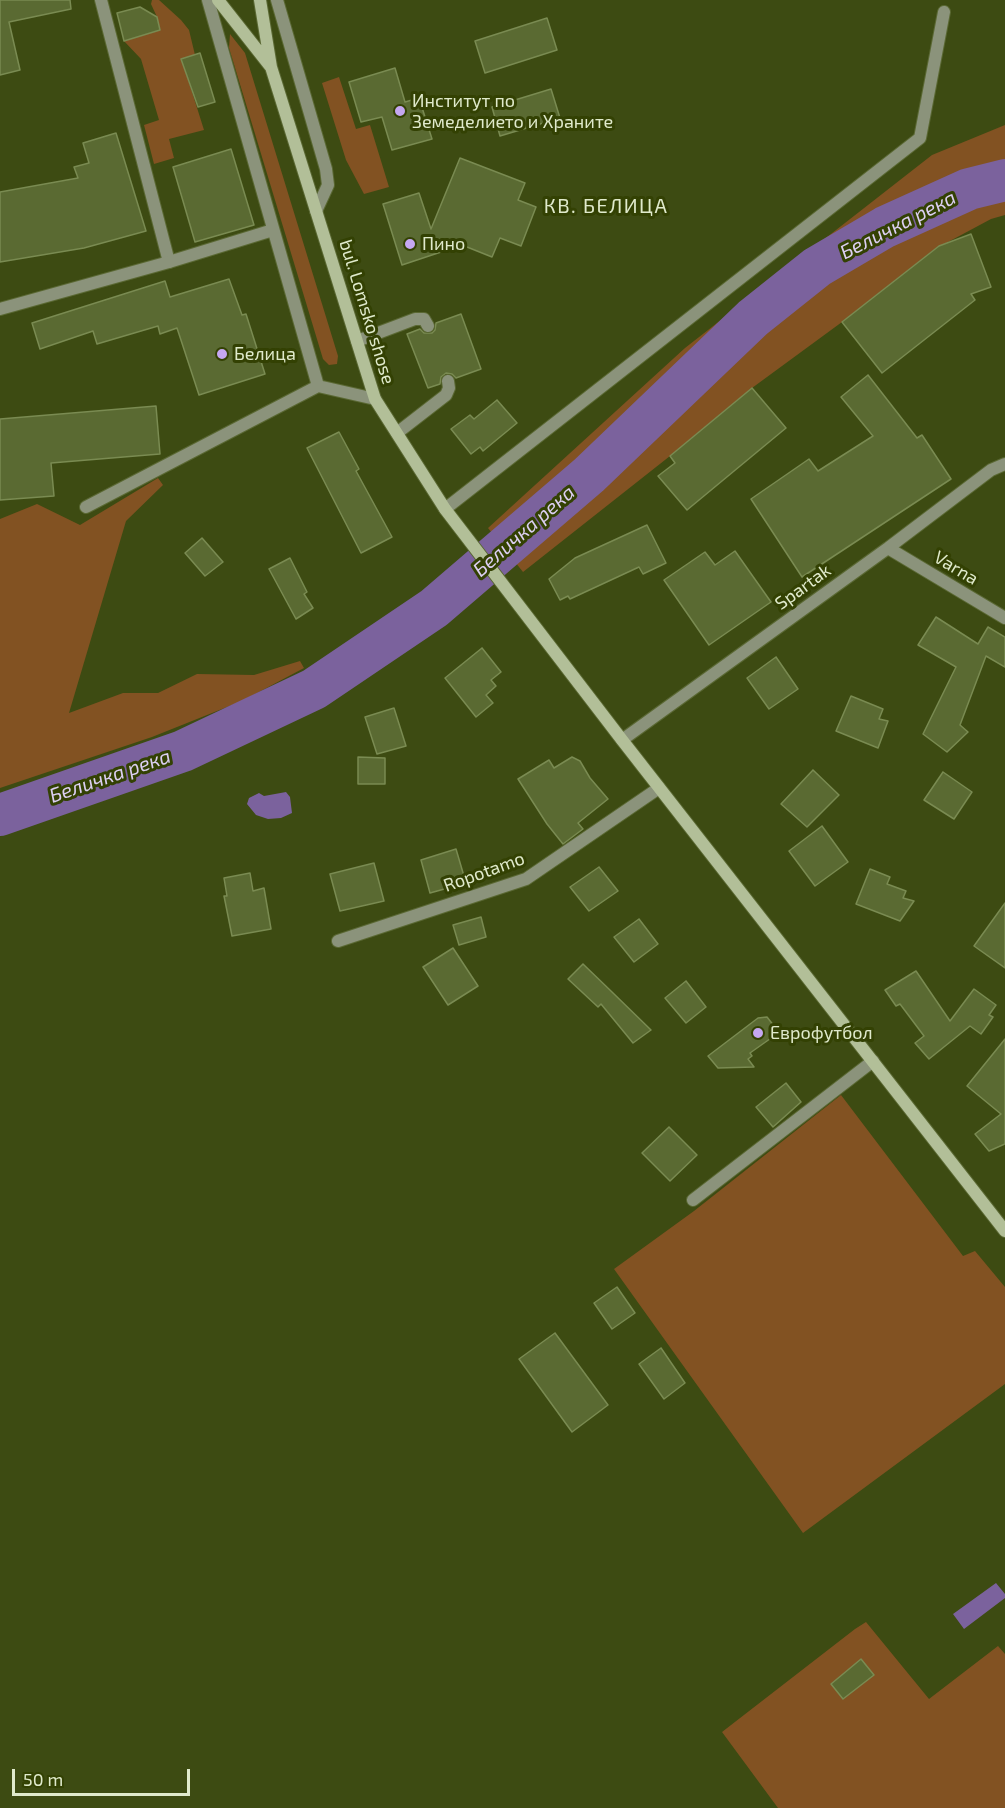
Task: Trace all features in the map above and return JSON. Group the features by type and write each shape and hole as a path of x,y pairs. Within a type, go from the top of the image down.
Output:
{"main road":[{"name":"bul. Lomsko shose","path":"218,0 271,67"},
{"name":"bul. Lomsko shose","path":"260,0 271,67 375,399 445,509 473,546 1005,1231"}],"street":[{"path":"102,0 169,262"},
{"path":"208,0 318,386"},
{"path":"278,0 326,169 328,185 316,211"},
{"path":"445,509 920,138 944,12"},
{"path":"0,309 273,231"},
{"path":"357,341 415,319 424,319 428,326"},
{"path":"397,434 446,395 448,381"},
{"path":"86,507 318,386 375,399"},
{"name":"Spartak","path":"622,740 888,548 991,470 1005,464"},
{"name":"Varna","path":"888,548 1005,618"},
{"name":"Ropotamo","path":"338,941 526,879 659,788"},
{"path":"693,1200 873,1060"}],"shaded area":[{"path":"152,0 159,0 189,30 195,55 182,60 204,130 169,139 174,158 154,164 144,125 159,120 141,59 124,41 160,30 151,4"},
{"path":"230,34 245,53 338,356 337,364 329,365 323,359 229,48"},
{"path":"339,77 356,129 370,125 389,187 364,194 346,160 322,83"},
{"path":"1005,125 1005,215 991,219 935,249 842,322 752,388 523,572 488,528 685,348 932,155"},
{"path":"158,478 163,485 126,521 69,713 123,693 158,693 197,674 254,675 300,661 304,668 242,701 152,737 0,788 0,519 37,504 80,525"},
{"path":"286,792 290,797 292,813 281,818 268,819 256,815 247,804 249,798 259,793 264,796"},
{"path":"841,1095 963,1256 975,1251 1005,1287 1005,1384 803,1533 614,1269 694,1211"},
{"path":"996,1583 1005,1594 1005,1598 964,1629 953,1614"},
{"path":"866,1622 929,1699 998,1646 1005,1654 1005,1808 778,1808 722,1732"}],"building":[{"path":"0,0 70,0 71,9 9,22 20,70 0,75"},
{"path":"140,7 157,17 160,30 124,41 117,13"},
{"path":"547,18 557,50 485,73 475,41"},
{"path":"200,53 215,102 198,107 181,59"},
{"path":"395,68 405,102 419,98 432,139 392,150 382,117 361,122 349,82"},
{"path":"551,89 560,118 500,136 492,107"},
{"path":"116,133 146,231 84,248 0,262 0,192 78,178 74,167 89,163 83,143"},
{"path":"231,149 254,225 195,242 173,167"},
{"path":"460,158 525,183 518,200 536,207 521,246 500,238 492,257 462,245 402,265 383,204 419,193 431,229"},
{"path":"971,234 991,287 971,294 975,300 882,373 842,322 939,246"},
{"path":"229,279 242,315 246,314 265,374 199,395 177,328 160,334 158,326 97,344 93,331 40,349 32,323 165,281 170,297"},
{"path":"461,314 481,369 456,378 446,373 441,377 440,384 428,388 407,334 420,329 424,333 432,333 436,323"},
{"path":"868,375 917,438 922,435 951,479 802,577 751,499 809,459 818,471 873,436 841,397"},
{"path":"752,388 786,428 687,510 658,476 675,463 670,456"},
{"path":"497,400 517,423 483,451 480,447 471,454 451,429 470,415 474,419"},
{"path":"156,406 160,454 51,463 54,496 0,500 0,419"},
{"path":"339,432 359,469 356,471 392,537 361,553 307,448"},
{"path":"647,525 666,563 643,574 639,567 570,599 568,596 560,600 549,579 575,558"},
{"path":"202,538 223,562 205,576 185,553"},
{"path":"735,551 771,602 709,645 664,580 705,552 715,565"},
{"path":"290,558 307,592 304,594 313,608 296,619 269,569"},
{"path":"936,617 978,644 988,627 1005,637 1005,667 986,656 960,725 968,732 947,752 923,734 956,667 918,645"},
{"path":"482,648 501,672 491,680 496,686 486,695 493,703 476,717 445,678"},
{"path":"776,657 798,689 769,709 747,678"},
{"path":"851,696 883,709 879,719 888,721 878,748 836,731"},
{"path":"394,708 406,746 377,754 365,717"},
{"path":"358,757 385,758 385,784 358,784"},
{"path":"572,757 580,761 590,778 608,799 578,823 583,829 563,844 518,779 549,760 554,768"},
{"path":"813,770 839,795 807,827 781,804"},
{"path":"943,772 972,792 954,819 924,800"},
{"path":"822,826 848,862 815,886 789,851"},
{"path":"456,849 466,883 430,893 421,860"},
{"path":"374,863 384,901 340,911 330,874"},
{"path":"599,867 618,891 589,911 570,887"},
{"path":"870,869 890,877 887,884 906,891 903,898 914,901 900,921 856,904"},
{"path":"250,873 253,891 264,888 271,929 232,936 224,896 227,896 224,878"},
{"path":"1005,903 1005,968 974,946"},
{"path":"481,917 486,937 459,945 453,925"},
{"path":"639,919 658,944 634,962 614,937"},
{"path":"453,948 478,986 448,1005 423,967"},
{"path":"583,964 651,1030 633,1043 601,1004 598,1007 568,979"},
{"path":"916,971 950,1021 974,989 996,1005 989,1015 993,1017 981,1034 970,1026 929,1059 915,1043 924,1036 900,1004 896,1006 885,990"},
{"path":"686,981 706,1007 686,1023 665,998"},
{"path":"767,1017 774,1026 774,1036 750,1053 752,1056 748,1059 754,1067 718,1068 708,1056 758,1018"},
{"path":"1005,1039 1005,1144 989,1151 975,1134 1001,1114 967,1086"},
{"path":"786,1083 801,1102 773,1127 756,1107"},
{"path":"669,1127 697,1155 670,1181 642,1153"},
{"path":"617,1287 635,1313 612,1329 594,1303"},
{"path":"555,1333 608,1405 572,1432 519,1359"},
{"path":"661,1348 685,1383 664,1399 639,1364"},
{"path":"861,1659 874,1675 843,1699 831,1684"}],"waterway":[{"name":"Беличка река","path":"0,815 183,751 314,689 434,608 589,475 753,318 817,267 885,227 969,189 1005,180"}],"place":[{"name":"Институт по Земеделието и Храните","path":"400,111"},
{"name":"Пино","path":"410,244"},
{"name":"Белица","path":"222,354"},
{"name":"Еврофутбол","path":"758,1033"}],"district":[{"name":"КВ. БЕЛИЦА","path":"606,206"}]}
